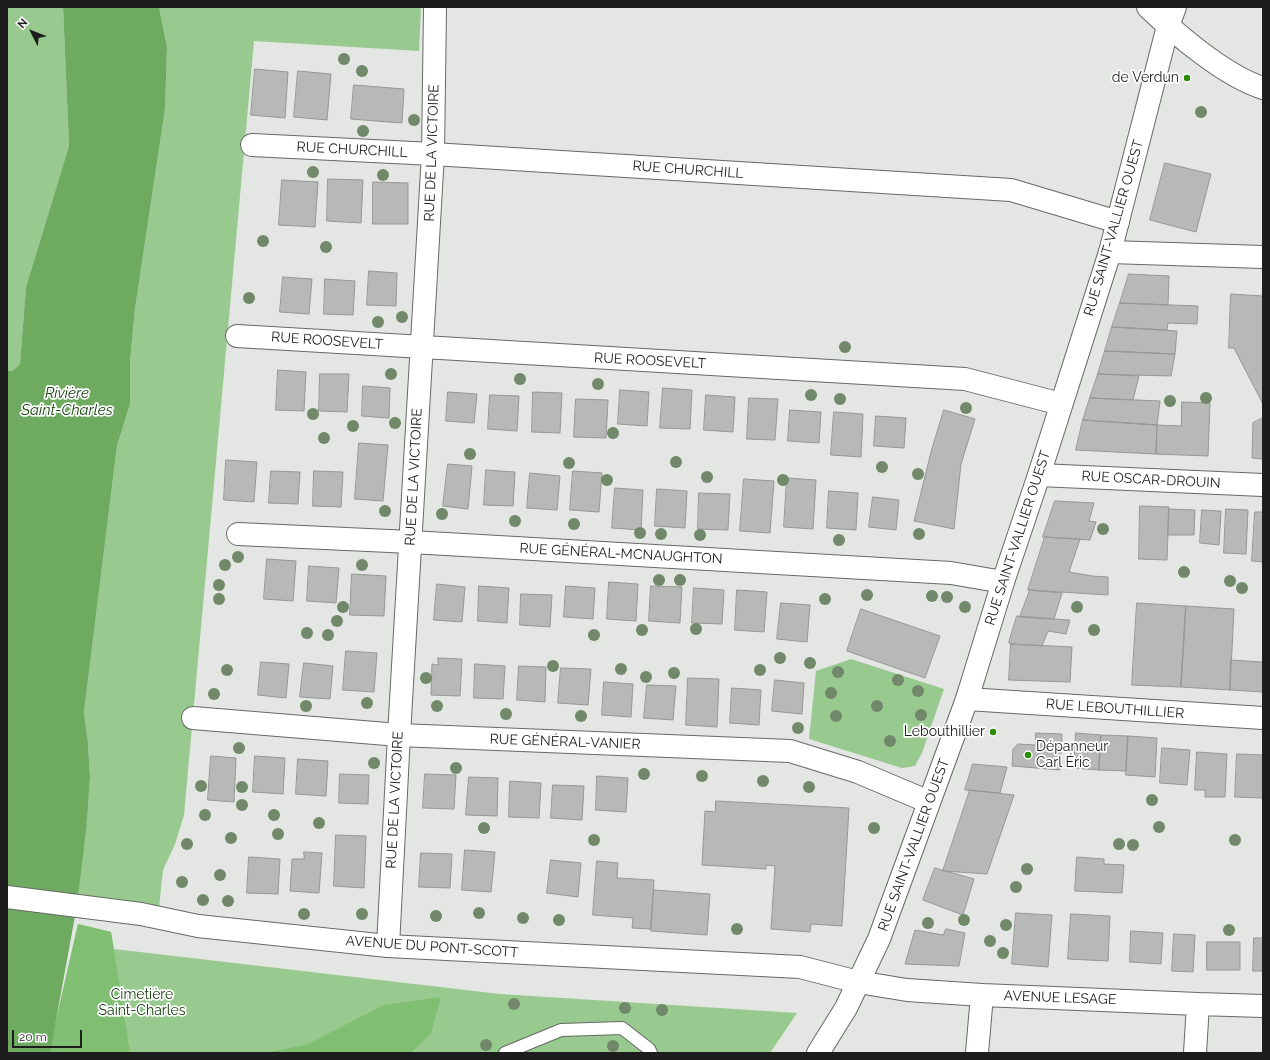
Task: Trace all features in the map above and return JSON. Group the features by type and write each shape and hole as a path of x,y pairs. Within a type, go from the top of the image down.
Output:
{"street":[{"name":"RUE DE LA VICTOIRE","path":"388,946 433,154 435,7"},
{"path":"1148,7 1172,17 1209,58 1249,83 1263,88"},
{"name":"RUE SAINT-VALLIER OUEST","path":"818,1053 846,1008 879,939 967,699 1003,582 1039,475 1110,252 1172,17"},
{"name":"RUE CHURCHILL","path":"252,145 433,154 1011,190 1118,222"},
{"path":"1110,252 1263,256"},
{"name":"RUE ROOSEVELT","path":"237,336 965,379 1061,404"},
{"name":"RUE OSCAR-DROUIN","path":"1039,475 1263,486"},
{"name":"RUE GÉNÉRAL-MCNAUGHTON","path":"238,534 411,542 951,573 1003,582"},
{"name":"RUE LEBOUTHILLIER","path":"967,699 1263,718"},
{"name":"RUE GÉNÉRAL-VANIER","path":"193,718 399,735 790,752 858,772 929,802"},
{"name":"AVENUE DU PONT-SCOTT","path":"7,897 141,914 198,926 388,946 800,967 858,982"},
{"name":"AVENUE LESAGE","path":"858,982 907,990 982,995 1263,1006"},
{"path":"977,1053 982,995"},
{"path":"1195,1053 1198,1004"}],"lane":[{"path":"505,1053 561,1030 622,1028 649,1049 651,1053"}],"green space":[{"path":"7,7 63,7 69,146 26,287 20,364 12,371 7,371"},
{"path":"159,7 421,7 419,51 254,41 184,815 175,844 163,870 158,917 77,905 90,778 84,712 117,446 130,404 130,362 135,309 165,109 167,47"},
{"path":"851,659 944,689 922,753 915,766 902,768 809,739 816,671"},
{"name":"Cimetière Saint-Charles","path":"78,924 111,932 114,949 500,994 797,1013 770,1053 50,1053 52,1038"}],"shaded area":[{"path":"78,924 111,932 130,1053 50,1053 52,1038"},
{"path":"441,997 431,1033 411,1053 264,1053 306,1045 384,1005"}],"water":[{"name":"Rivière Saint-Charles","path":"63,7 159,7 167,47 165,109 135,309 130,362 130,404 117,446 84,712 90,778 86,830 77,905 50,1053 7,1053 7,371 12,371 20,364 26,287 69,146"}],"building":[{"path":"255,69 288,72 285,118 251,115"},
{"path":"298,71 331,74 327,120 294,117"},
{"path":"354,85 404,89 402,123 351,119"},
{"path":"1165,163 1211,174 1196,232 1150,220"},
{"path":"328,179 363,180 361,223 327,221"},
{"path":"282,180 318,182 315,227 279,225"},
{"path":"373,182 408,183 408,224 373,224"},
{"path":"369,271 397,273 396,306 367,305"},
{"path":"1129,274 1169,276 1168,305 1120,303"},
{"path":"283,277 312,279 309,314 280,312"},
{"path":"325,279 355,281 353,315 324,314"},
{"path":"1231,294 1263,296 1263,404 1234,348 1229,348"},
{"path":"1120,303 1198,306 1197,324 1168,323 1167,330 1112,327"},
{"path":"1112,327 1177,331 1175,354 1105,351"},
{"path":"1105,351 1175,354 1171,376 1098,374"},
{"path":"278,370 306,372 304,411 276,410"},
{"path":"320,374 349,374 347,412 319,411"},
{"path":"1098,374 1139,376 1133,400 1090,398"},
{"path":"363,386 390,388 389,418 362,416"},
{"path":"663,388 692,390 690,429 660,428"},
{"path":"620,390 649,392 647,426 618,424"},
{"path":"448,392 477,394 474,423 446,421"},
{"path":"533,392 562,393 560,433 532,432"},
{"path":"490,395 519,396 517,431 488,429"},
{"path":"706,395 735,397 733,432 704,430"},
{"path":"749,398 778,399 775,440 747,439"},
{"path":"1090,398 1160,401 1157,425 1083,420"},
{"path":"576,399 608,400 606,438 574,437"},
{"path":"1182,402 1210,403 1208,456 1156,454 1157,425 1181,426"},
{"path":"790,410 821,412 819,443 788,441"},
{"path":"944,410 975,419 961,464 954,529 914,521 931,452"},
{"path":"834,412 863,414 861,457 831,455"},
{"path":"876,416 906,418 904,448 874,446"},
{"path":"1263,418 1263,459 1252,458 1253,423"},
{"path":"1083,420 1157,425 1156,454 1076,450"},
{"path":"359,443 388,445 383,501 355,499"},
{"path":"226,460 257,462 254,502 224,500"},
{"path":"448,464 472,466 468,509 443,506"},
{"path":"486,470 515,472 513,506 484,505"},
{"path":"271,471 300,472 298,504 269,503"},
{"path":"314,471 343,472 341,507 313,506"},
{"path":"573,471 602,473 599,512 570,510"},
{"path":"530,473 560,476 557,510 527,508"},
{"path":"787,478 816,480 813,529 784,527"},
{"path":"744,479 774,481 770,533 740,531"},
{"path":"615,488 643,490 641,530 612,528"},
{"path":"657,489 687,491 685,528 655,526"},
{"path":"829,491 858,493 856,530 827,528"},
{"path":"699,493 730,494 728,530 698,529"},
{"path":"873,497 899,500 896,530 869,527"},
{"path":"1055,501 1094,503 1089,521 1096,522 1090,540 1043,537"},
{"path":"1140,506 1169,507 1167,560 1139,559"},
{"path":"1169,509 1195,510 1194,535 1168,535"},
{"path":"1226,509 1248,510 1246,554 1224,553"},
{"path":"1202,510 1221,511 1219,545 1200,543"},
{"path":"1255,512 1263,512 1263,562 1252,561"},
{"path":"1045,537 1080,539 1069,572 1108,577 1108,595 1028,590"},
{"path":"267,559 296,561 293,601 264,599"},
{"path":"309,566 339,568 336,603 307,601"},
{"path":"352,574 386,576 384,616 350,615"},
{"path":"609,582 638,584 636,621 607,619"},
{"path":"437,584 465,587 462,622 434,620"},
{"path":"479,586 509,588 507,623 478,621"},
{"path":"566,586 595,588 593,619 564,617"},
{"path":"651,586 682,587 680,623 649,621"},
{"path":"694,588 724,590 722,624 692,623"},
{"path":"737,590 767,592 764,632 735,630"},
{"path":"1030,590 1062,593 1054,619 1020,617"},
{"path":"521,594 552,595 550,627 520,625"},
{"path":"781,603 810,605 807,642 777,639"},
{"path":"1137,603 1186,606 1181,687 1132,685"},
{"path":"1186,606 1234,609 1230,690 1181,687"},
{"path":"861,609 940,636 925,678 847,651"},
{"path":"1017,616 1070,620 1066,634 1048,631 1042,646 1011,644 1009,643"},
{"path":"1011,644 1072,647 1070,682 1009,680"},
{"path":"346,651 377,653 374,692 343,690"},
{"path":"438,658 462,659 460,696 431,695 432,664 438,665"},
{"path":"1231,660 1263,662 1263,692 1230,690"},
{"path":"261,662 289,664 286,698 258,695"},
{"path":"304,663 333,666 330,699 300,697"},
{"path":"475,664 505,666 503,699 474,698"},
{"path":"519,666 546,667 545,702 517,700"},
{"path":"561,668 591,669 588,705 558,703"},
{"path":"688,678 719,679 717,727 686,725"},
{"path":"775,680 804,683 802,714 772,711"},
{"path":"604,682 633,684 631,717 602,715"},
{"path":"647,685 676,686 673,720 644,718"},
{"path":"732,688 761,690 759,725 730,723"},
{"path":"1036,733 1062,734 1060,770 1012,766 1013,749 1018,744 1035,745"},
{"path":"1076,733 1101,735 1099,770 1074,768"},
{"path":"1101,735 1128,736 1126,771 1099,770"},
{"path":"1128,736 1157,738 1155,777 1126,775"},
{"path":"1162,748 1190,750 1187,785 1160,783"},
{"path":"1197,752 1227,754 1225,797 1205,797 1205,790 1195,790"},
{"path":"1237,754 1263,755 1263,798 1235,797"},
{"path":"211,756 236,758 234,802 208,800"},
{"path":"255,756 285,758 283,794 253,792"},
{"path":"298,759 328,761 326,796 296,794"},
{"path":"973,764 1007,767 1000,793 965,790"},
{"path":"340,774 369,775 368,804 339,803"},
{"path":"425,774 456,775 454,809 423,808"},
{"path":"597,776 628,778 626,812 596,810"},
{"path":"469,777 498,778 497,816 466,815"},
{"path":"510,781 541,783 539,818 509,817"},
{"path":"553,785 584,786 582,820 551,818"},
{"path":"970,790 1014,795 987,874 943,871"},
{"path":"716,801 849,808 842,926 811,924 810,932 771,929 775,866 766,865 766,869 702,865 705,811 715,812"},
{"path":"336,835 366,836 364,888 334,886"},
{"path":"465,850 495,852 491,892 462,890"},
{"path":"304,852 322,853 319,893 290,891 292,859 304,859"},
{"path":"421,853 452,854 450,888 419,887"},
{"path":"249,857 280,859 278,894 247,893"},
{"path":"1077,857 1104,859 1104,864 1124,865 1122,893 1075,891"},
{"path":"551,860 581,863 578,897 547,893"},
{"path":"597,861 618,863 617,878 654,880 651,929 632,928 633,918 593,915"},
{"path":"935,868 974,879 963,915 923,900"},
{"path":"654,890 710,894 707,935 651,931"},
{"path":"1016,913 1052,915 1048,967 1012,964"},
{"path":"1071,914 1110,916 1108,961 1068,959"},
{"path":"946,929 965,933 959,966 905,964 915,930 943,935"},
{"path":"1131,931 1163,933 1161,964 1130,962"},
{"path":"1174,934 1195,935 1193,972 1172,971"},
{"path":"1254,938 1263,938 1263,971 1253,971"},
{"path":"1207,942 1240,942 1240,970 1207,970"}],"place":[{"name":"de Verdun","path":"1187,78"},
{"name":"Lebouthillier","path":"993,732"},
{"name":"Dépanneur Carl Éric","path":"1028,755"}]}
